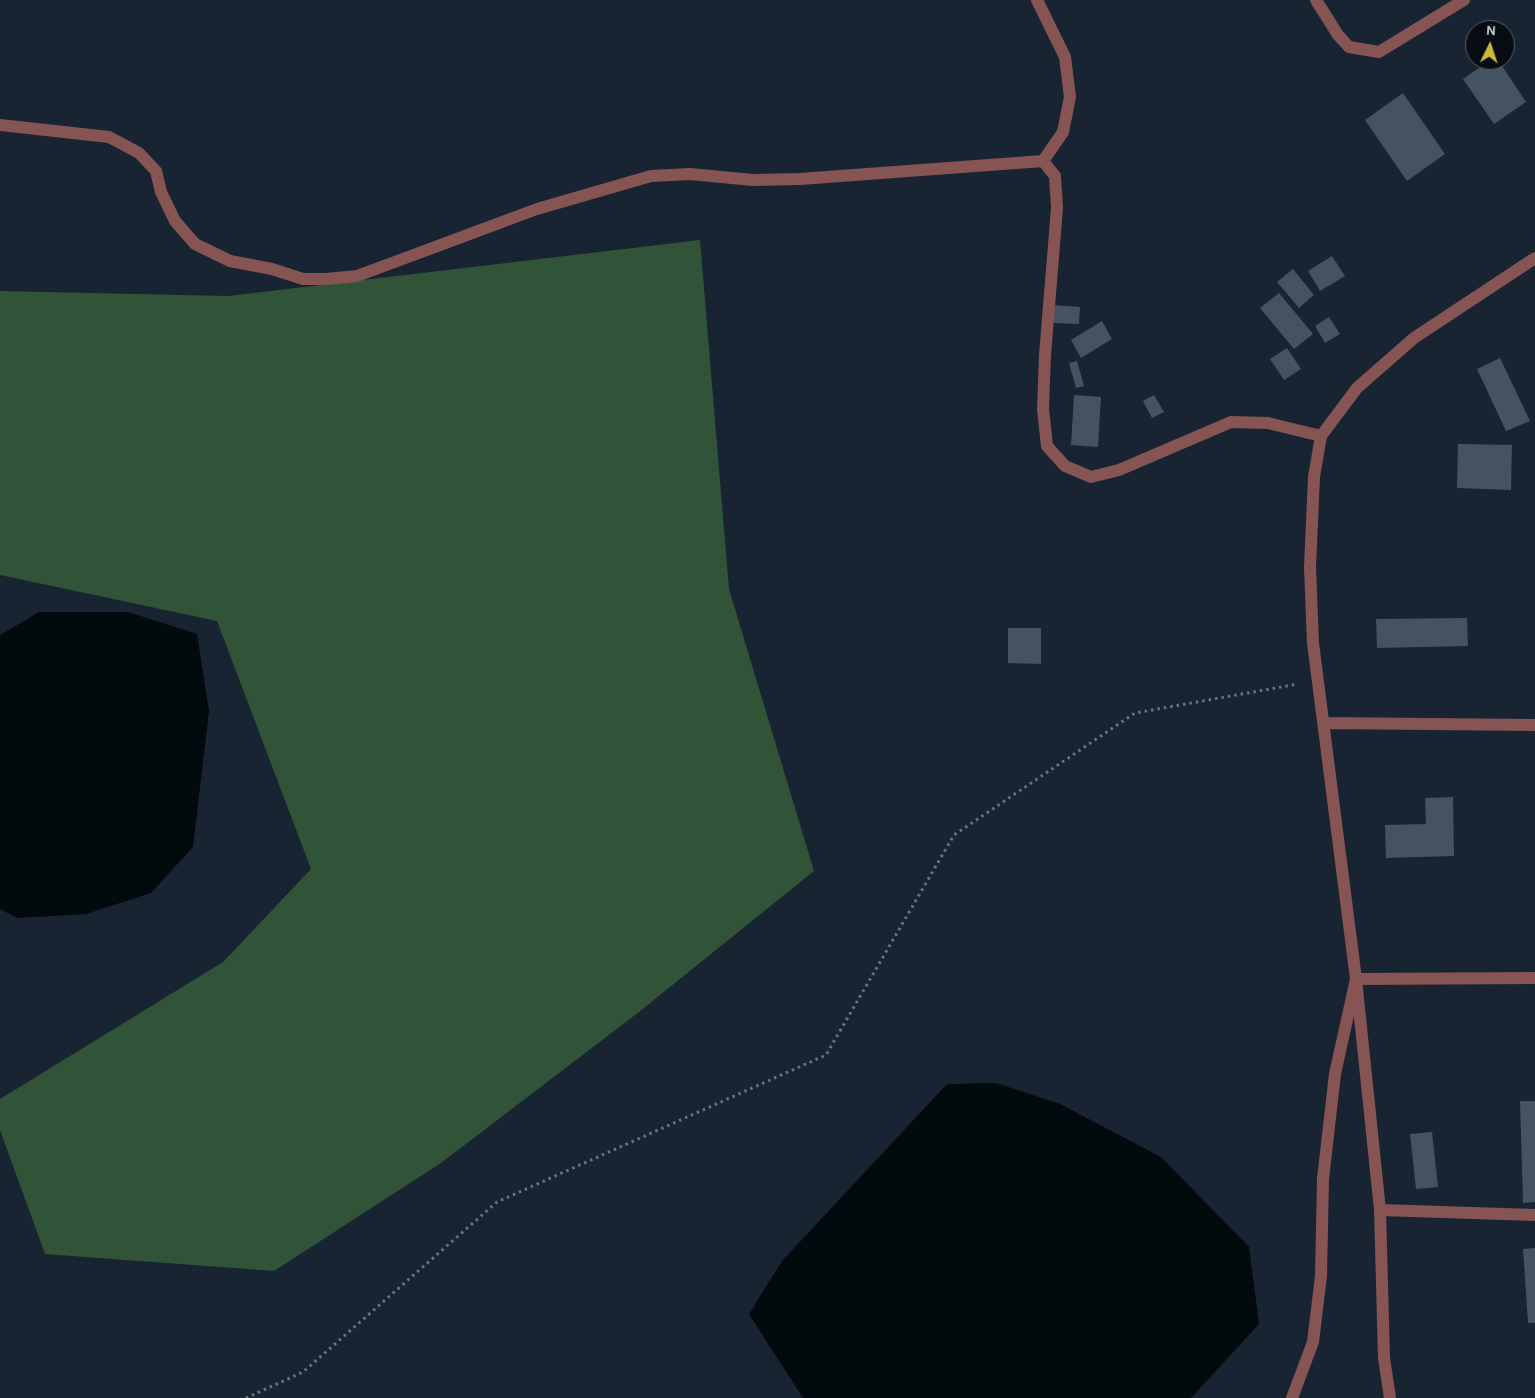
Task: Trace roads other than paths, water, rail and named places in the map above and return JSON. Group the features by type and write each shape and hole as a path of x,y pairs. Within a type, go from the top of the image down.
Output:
{"street":[{"path":"1038,0 1064,57 1070,97 1063,132 1043,161"},
{"path":"1316,0 1338,35 1349,47 1379,52 1464,0"},
{"path":"0,125 110,138 139,153 156,171 161,192 175,220 195,244 230,261 272,269 303,279 357,276 537,209 651,176 690,174 753,180 800,179 1043,161"},
{"path":"1043,161 1055,176 1057,208 1045,355 1043,409 1048,446 1065,466 1090,477 1119,470 1231,422 1268,423 1321,436"},
{"path":"1390,1398 1384,1358 1380,1210 1356,979 1313,643 1310,567 1314,477 1321,436 1357,388 1414,338 1535,258"},
{"path":"1324,723 1535,725"},
{"path":"1356,979 1535,978"},
{"path":"1292,1398 1314,1342 1321,1276 1324,1179 1334,1084 1356,979"},
{"path":"1380,1210 1535,1215"}]}
